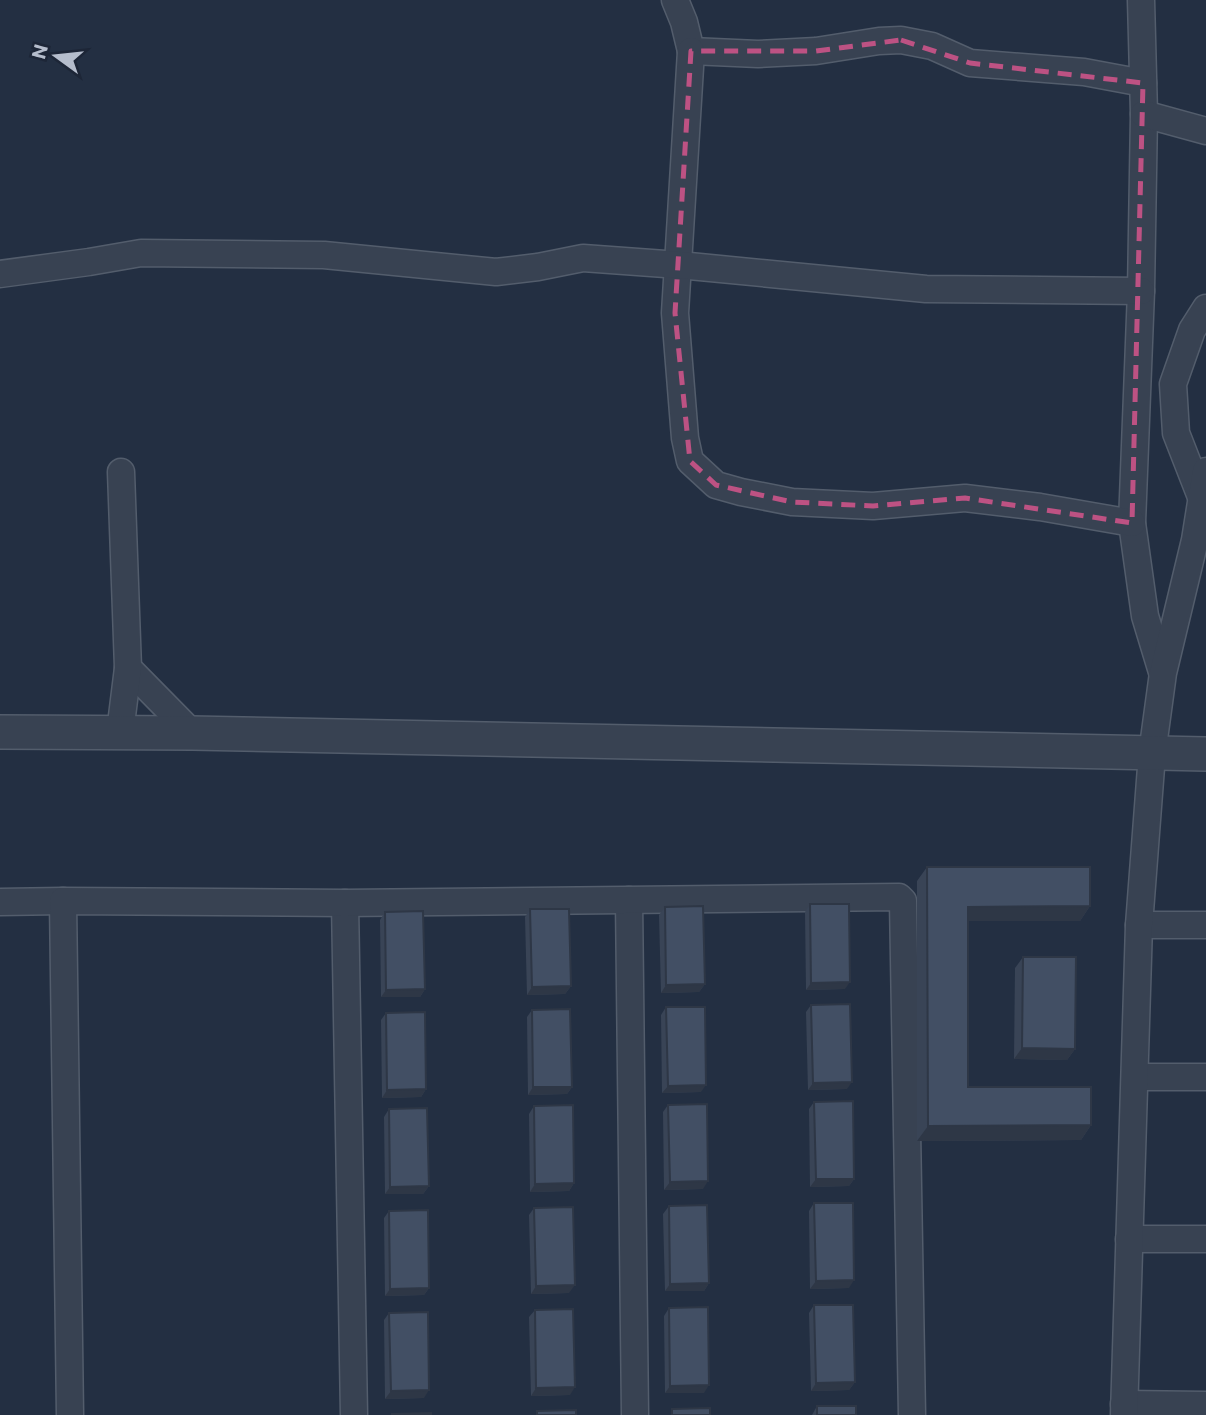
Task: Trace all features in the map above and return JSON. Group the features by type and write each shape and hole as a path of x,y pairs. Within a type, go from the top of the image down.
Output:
{"street":[{"path":"675,0 691,51 675,313 685,438 690,461 716,485 792,502 873,506 965,498 1040,507 1132,523"},
{"path":"1141,0 1144,114 1141,291 1132,523 1145,616 1163,673"},
{"path":"691,51 758,54 816,51 901,40 932,46 970,62 1084,72 1143,83"},
{"path":"1144,114 1206,131"},
{"path":"0,274 141,253 324,256 496,272 583,258 926,289 1141,291"},
{"path":"1201,497 1176,433 1173,384 1192,330 1206,307"},
{"path":"1135,418 1174,409"},
{"path":"1206,471 1201,497 1200,539 1163,673 1152,754 1139,925 1124,1410 1206,1405"},
{"path":"120,732 128,668 121,472"},
{"path":"128,668 192,733"},
{"path":"0,732 192,733 1206,754"},
{"path":"0,902 345,903 899,897 902,899 912,1415"},
{"path":"629,900 635,1415"},
{"path":"63,901 70,1415"},
{"path":"345,903 354,1415"},
{"path":"1139,925 1206,925"},
{"path":"1135,1077 1206,1077"},
{"path":"1129,1239 1206,1239"}],"highlighted area":[{"path":"901,40 970,63 1143,83 1132,523 965,498 873,506 792,502 716,485 690,461 675,313 691,51 816,51"}],"building":[{"path":"927,867 1090,867 1090,906 968,907 968,1087 1091,1087 1091,1125 928,1126"},
{"path":"810,904 849,904 850,982 811,983"},
{"path":"703,906 705,984 666,985 665,907"},
{"path":"530,909 569,909 571,986 532,987"},
{"path":"423,911 425,989 386,990 385,912"},
{"path":"1023,957 1076,957 1075,1049 1022,1048"},
{"path":"850,1004 852,1082 813,1083 811,1005"},
{"path":"666,1007 705,1007 706,1085 668,1086"},
{"path":"570,1009 572,1087 533,1087 532,1010"},
{"path":"425,1012 426,1089 387,1090 386,1013"},
{"path":"853,1101 854,1179 816,1179 814,1102"},
{"path":"707,1104 708,1181 670,1182 668,1105"},
{"path":"573,1105 574,1183 535,1184 534,1106"},
{"path":"427,1108 429,1186 390,1187 389,1109"},
{"path":"814,1203 853,1203 854,1280 816,1281"},
{"path":"707,1205 709,1283 670,1284 669,1206"},
{"path":"573,1207 575,1285 536,1286 534,1208"},
{"path":"428,1210 429,1288 390,1289 389,1211"},
{"path":"814,1305 853,1305 855,1382 816,1383"},
{"path":"708,1307 709,1385 670,1386 669,1308"},
{"path":"573,1309 575,1387 536,1388 535,1310"},
{"path":"428,1312 429,1390 391,1391 389,1313"},
{"path":"817,1406 856,1406 856,1415 817,1415"},
{"path":"710,1408 710,1415 672,1415 672,1409"},
{"path":"576,1410 576,1415 537,1415 537,1411"},
{"path":"392,1414 431,1415 392,1415"}]}
